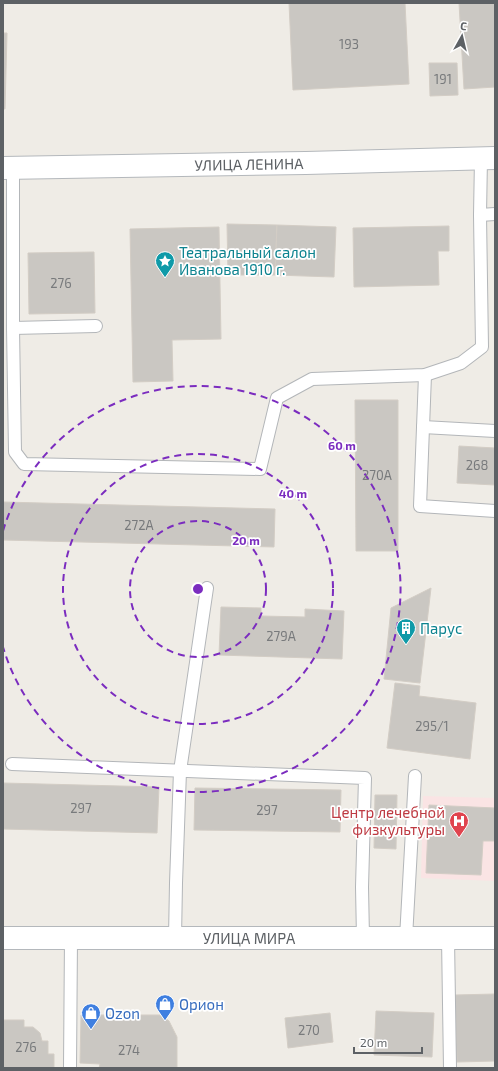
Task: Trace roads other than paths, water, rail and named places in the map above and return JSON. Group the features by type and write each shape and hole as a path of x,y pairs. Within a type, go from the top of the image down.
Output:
{"main road":[{"name":"УЛИЦА ЛЕНИНА","path":"8,169 488,158"},
{"name":"УЛИЦА МИРА","path":"3,938 495,938"}],"lane":[{"path":"8,169 15,452 24,464 260,468 276,398 312,379 425,375 461,363 482,347 480,215 488,158"},
{"path":"480,215 495,214"},
{"path":"13,328 96,326"},
{"path":"425,375 420,506 495,511"},
{"path":"423,427 495,431"},
{"path":"175,938 180,771 207,588"},
{"path":"12,764 365,778 362,887 363,938"},
{"path":"406,938 414,776"},
{"path":"70,1068 71,938"},
{"path":"448,938 450,1068"}],"place":[{"name":"Театральный салон Иванова 1910 г.","path":"165,278"},
{"name":"Парус","path":"406,645"},
{"name":"Центр лечебной физкультуры","path":"459,838"},
{"name":"Орион","path":"165,1021"},
{"name":"Ozon","path":"91,1030"}]}
